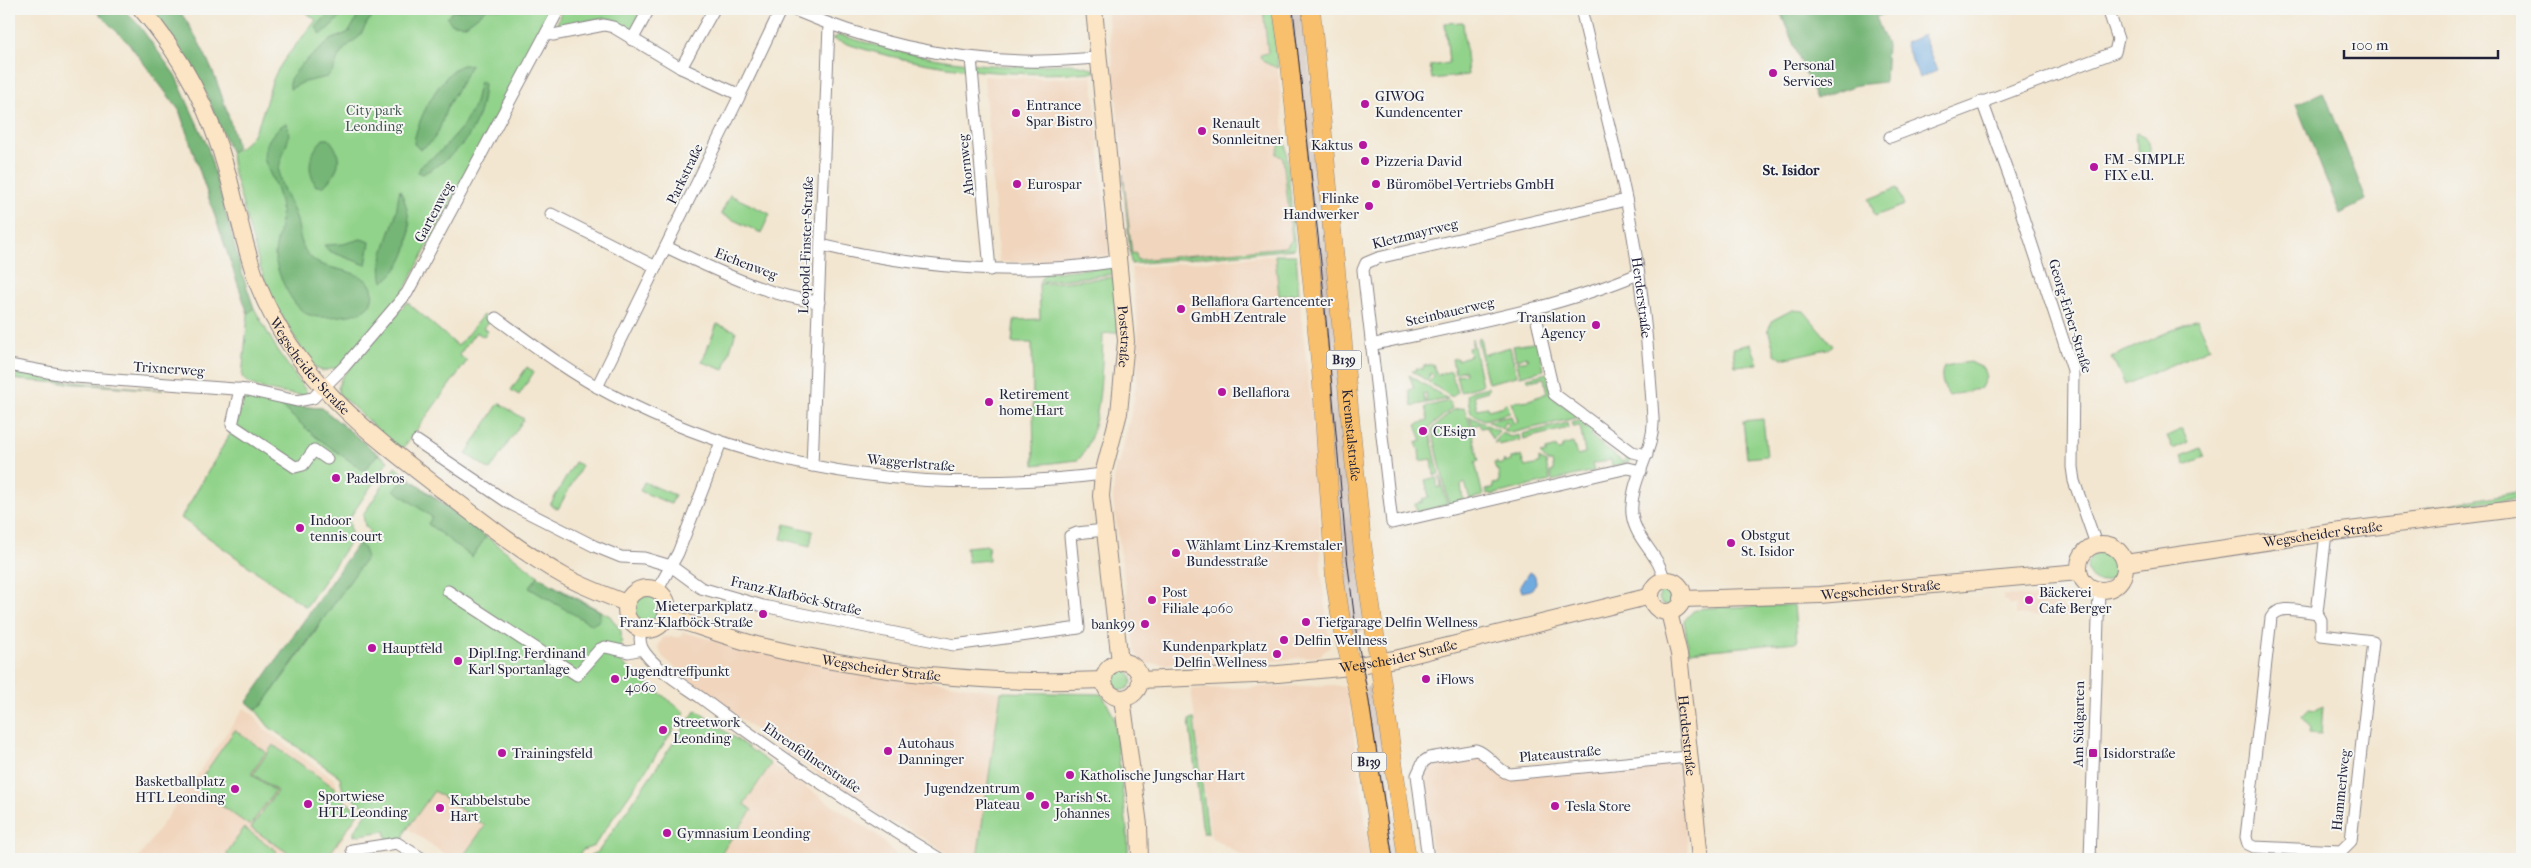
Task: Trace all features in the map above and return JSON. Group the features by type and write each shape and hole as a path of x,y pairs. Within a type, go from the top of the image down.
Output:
{"main road":[{"name":"Kremstalstraße","path":"1282,9 1290,64 1322,380 1335,580 1343,632 1351,666"},
{"name":"Kremstalstraße","path":"1311,9 1362,543 1407,859"},
{"name":"B139","path":"1351,666 1359,696 1383,859"}],"street":[{"name":"Wegscheider Straße","path":"141,9 171,46 198,92 216,135 259,286 283,336 307,371 357,422 387,448 519,548 563,575 626,603"},
{"name":"Gartenweg","path":"323,389 386,320 407,293 559,9"},
{"path":"632,40 649,9"},
{"path":"681,68 714,9"},
{"name":"Parkstraße","path":"597,387 781,9"},
{"path":"792,9 829,25 890,44 971,58 1024,61 1099,58"},
{"name":"Poststraße","path":"1094,9 1126,329 1125,366 1119,413 1103,474 1101,496 1120,662"},
{"name":"Herderstraße","path":"1581,9 1626,200 1650,362 1654,428 1647,455 1633,494 1632,516 1638,535 1657,560 1664,581"},
{"path":"1890,137 2115,52 2118,40 2108,9"},
{"path":"547,32 553,35 604,25 613,27 681,68 740,95"},
{"name":"Leopold-Finster-Straße","path":"812,466 829,25"},
{"name":"Ahornweg","path":"971,58 990,270"},
{"name":"Georg-Erber-Straße","path":"1982,101 2014,189 2073,370 2072,467 2076,488 2096,544"},
{"name":"Kletzmayrweg","path":"1626,200 1370,260 1363,270 1392,523 1628,468 1641,471"},
{"path":"551,214 656,267"},
{"path":"821,245 895,261 990,270 1035,270 1120,261"},
{"name":"Eichenweg","path":"666,247 744,280 804,301 819,302"},
{"name":"Steinbauerweg","path":"1371,345 1534,308 1614,284 1638,274"},
{"path":"1534,308 1554,394 1632,452 1647,455"},
{"name":"Waggerlstraße","path":"496,318 550,358 597,387 669,422 720,442 812,466 893,479 961,483 1021,482 1103,474"},
{"name":"Trixnerweg","path":"9,365 74,378 240,389 297,401 313,398 323,389"},
{"path":"240,389 232,425 295,467 303,464 314,450 327,459"},
{"name":"Franz-Klafböck-Straße","path":"417,441 488,490 536,517 621,557 644,558 671,566 701,588 763,606 954,644 1079,628 1070,536 1077,533 1104,530"},
{"path":"657,591 678,553 720,442"},
{"name":"Wegscheider Straße","path":"2125,563 2326,533 2522,508"},
{"name":"Hammerlweg","path":"2317,613 2282,610 2275,612 2271,618 2246,837 2248,844 2254,847 2341,851 2351,841 2373,642 2321,635 2321,620 2317,613 2326,533"},
{"path":"2096,544 2113,546 2121,553 2125,563 2124,575 2116,585 2099,590 2087,585 2079,572 2080,559 2083,553 2096,544"},
{"name":"Wegscheider Straße","path":"1682,599 1820,595 2079,572"},
{"path":"1664,581 1670,581 1679,586 1682,599 1678,607 1669,612 1654,607 1651,596 1655,586 1664,581"},
{"path":"646,588 657,591 665,600 666,616 658,627 642,629 631,623 627,616 626,603 633,593 646,588"},
{"name":"Am Südgarten","path":"2090,859 2099,590"},
{"path":"448,591 577,676 600,649 605,647 628,652 642,648 640,642 642,629"},
{"name":"Wegscheider Straße","path":"1140,680 1239,677 1380,662 1651,596"},
{"name":"Herderstraße","path":"1669,612 1679,654 1688,757 1700,859"},
{"name":"Wegscheider Straße","path":"666,616 760,646 884,669 995,681 1046,683 1104,680"},
{"name":"Ehrenfellnerstraße","path":"642,648 662,668 742,728 871,817 940,859"},
{"path":"1120,662 1134,666 1140,680 1136,692 1122,698 1111,694 1104,680 1109,668 1120,662"},
{"path":"1122,698 1139,826 1140,859"},
{"name":"Plateaustraße","path":"1428,859 1418,775 1423,762 1429,758 1476,750 1481,752 1500,770 1510,774 1688,757"},
{"path":"352,850 400,843 423,859"}],"shaded area":[{"name":"Renault Sonnleitner","path":"1107,9 1272,9 1295,249 1133,264"},
{"path":"1286,9 1303,9 1369,629 1351,633 1345,597"},
{"path":"984,76 1047,79 1092,76 1109,255 1052,261 999,262"},
{"path":"1275,255 1279,296 1299,293 1318,474 1321,571 1330,647 1319,656 1248,663 1144,663 1135,652 1113,500 1115,464 1119,465 1134,400 1138,367 1138,328 1131,268"},
{"path":"2003,595 2044,597 2067,610 2069,616 2016,615 2016,605 2008,605 2008,602 2003,600"},
{"name":"Autohaus Danninger","path":"683,632 790,660 1001,692 977,859 958,859 905,827 888,821 768,740 691,681 663,657 658,647 663,637 681,637"},
{"path":"1334,685 1343,687 1348,693 1371,859 1248,859 1211,837 1191,689"},
{"path":"1369,686 1375,687 1402,859 1387,859 1365,688"},
{"path":"244,708 255,716 265,730 335,780 338,794 359,810 360,813 329,859 138,859"},
{"name":"Tesla Store","path":"1474,754 1480,756 1503,777 1678,764 1689,859 1433,859 1423,774 1430,762"},
{"path":"771,764 877,835 900,859 718,859 752,810 743,805"},
{"name":"Krabbelstube Hart","path":"433,791 485,826 461,859 452,859 407,828"}],"green space":[{"path":"94,9 123,9 138,24 175,75 207,145 242,273 254,308 248,314 179,110 130,45"},
{"path":"151,9 178,9 198,40 221,93 232,129 237,147 231,153 202,84"},
{"name":"City park Leonding","path":"302,9 554,9 400,298 339,367 323,371 315,368 306,356 274,303 260,267 233,170 231,153 243,145 255,131 275,75 316,20"},
{"path":"333,9 349,9 321,35 316,27"},
{"path":"362,9 383,9 368,21 360,36 345,48 339,56 333,71 327,77 304,82 290,89 290,79 302,64 331,40 349,32"},
{"path":"487,9 466,25 452,24 447,18 453,11"},
{"path":"562,9 646,9 634,31 612,19 603,18 559,26 557,24"},
{"path":"1263,9 1272,9 1278,68 1265,62 1260,55 1268,53"},
{"path":"1779,9 1897,9 1876,17 1887,45 1885,82 1857,85 1816,99"},
{"path":"1463,22 1468,75 1432,79 1430,66 1449,63 1445,23"},
{"path":"840,35 885,48 931,58 1001,66 1073,64 1091,68 1096,72 1028,74 962,69 897,58 832,39"},
{"path":"462,65 471,65 447,109 437,135 420,149 414,144 415,135 424,112 446,78"},
{"path":"480,81 484,84 479,114 467,138 459,148 437,166 423,174 418,172 421,166 442,150 462,127 474,106"},
{"path":"2324,92 2366,200 2340,214 2296,104"},
{"path":"286,123 289,135 279,171 283,188 296,217 304,249 318,263 354,274 370,284 373,292 371,302 366,309 358,313 324,317 315,317 307,314 301,310 291,297 278,271 275,256 281,221 280,206 277,190 264,156 267,144 273,134"},
{"path":"2136,133 2145,136 2150,146 2148,157 2143,163 2134,137"},
{"path":"323,139 329,139 334,146 337,152 338,163 334,174 324,186 316,186 311,173 310,161"},
{"path":"1281,142 1286,145 1295,249 1131,264 1123,174 1132,254 1136,253 1137,260 1286,247 1292,240 1283,158 1276,154"},
{"path":"1897,188 1904,205 1875,216 1869,199"},
{"path":"400,190 408,214 409,239 401,262 383,282 382,265 384,249 397,210"},
{"path":"730,195 770,214 761,233 721,214"},
{"path":"361,239 370,242 366,265 329,251 324,245 343,244"},
{"path":"1275,255 1296,255 1299,293 1279,296"},
{"path":"1110,266 1116,274 1039,282 1045,273"},
{"path":"1114,277 1118,332 1103,334 1099,400 1096,419 1086,450 1078,460 1034,465 1032,343 1012,343 1014,320 1040,319 1039,284"},
{"path":"407,302 458,346 483,315 490,319 483,328 488,331 484,337 476,332 459,355 467,361 401,451 339,394 338,387 342,377"},
{"path":"254,308 279,353 307,392 304,395 261,388 242,377 248,314"},
{"path":"1792,310 1804,311 1833,346 1782,359 1775,354 1768,329 1773,320"},
{"path":"2197,319 2210,348 2125,385 2112,357"},
{"path":"717,324 736,331 724,370 702,362"},
{"path":"1535,324 1544,370 1520,376 1517,362 1528,360 1526,356 1516,360 1513,346 1533,343 1535,341 1531,325"},
{"path":"1480,337 1483,353 1486,354 1510,347 1517,376 1488,383 1477,339"},
{"path":"1472,338 1482,385 1460,392 1456,375 1466,374 1465,370 1455,373 1452,359 1457,358 1458,360 1470,355 1468,348 1472,347"},
{"path":"1751,344 1758,364 1735,366 1733,348"},
{"path":"1970,362 1983,368 1986,377 1981,388 1949,396 1942,381 1944,366"},
{"path":"1433,364 1437,375 1451,371 1457,393 1452,397 1428,382 1434,376 1431,373 1427,381 1412,371 1416,370 1415,368 1423,369 1423,366"},
{"path":"527,367 534,372 519,395 511,390"},
{"path":"9,371 64,381 163,390 19,380 9,378"},
{"path":"1547,373 1553,398 1580,417 1511,433 1504,430 1509,425 1506,422 1502,429 1488,421 1511,416 1513,423 1518,422 1511,402 1529,400 1547,393 1544,378 1529,381 1527,378"},
{"path":"1409,375 1448,399 1427,403 1426,393 1422,394 1426,403 1412,406 1409,390 1414,388"},
{"path":"1488,387 1488,391 1474,395 1477,409 1487,407 1488,410 1504,406 1507,403 1510,413 1484,420 1471,413 1467,395 1472,391"},
{"path":"245,395 291,406 322,408 347,431 388,461 349,519 350,542 306,607 181,518 237,422"},
{"path":"1449,401 1452,408 1429,428 1439,474 1434,475 1432,459 1420,461 1416,443 1422,441 1416,425 1428,420 1425,407"},
{"path":"277,403 322,408 378,454 364,471 316,437"},
{"path":"499,403 524,419 490,470 466,454"},
{"path":"1464,408 1471,426 1479,461 1475,462 1483,496 1470,499 1465,483 1461,485 1463,500 1449,505 1432,429 1453,410"},
{"path":"1469,416 1499,431 1492,439 1486,427 1481,428 1479,424 1473,426"},
{"path":"1763,419 1767,456 1747,458 1743,421"},
{"path":"1582,420 1586,429 1591,425 1595,429 1591,436 1623,462 1628,456 1631,461 1612,467 1611,460 1592,464 1594,471 1552,481 1550,472 1554,471 1552,462 1548,462 1540,454 1556,447 1557,450 1562,449 1562,446 1573,443 1577,455 1585,453 1580,426 1573,427 1571,423"},
{"path":"1567,423 1568,428 1523,439 1522,434"},
{"path":"2182,429 2188,442 2173,449 2167,436"},
{"path":"1502,433 1511,437 1519,435 1520,440 1499,445 1498,442 1494,443"},
{"path":"2201,448 2205,457 2185,465 2182,456"},
{"path":"1521,456 1525,467 1539,464 1539,458 1546,462 1550,481 1491,495 1490,493 1486,494 1485,490 1494,488 1493,484 1499,483 1499,470 1496,470 1494,463 1497,462 1498,465 1503,463 1504,460 1505,463 1511,461 1511,458"},
{"path":"575,462 582,466 558,509 550,505"},
{"name":"Dipl.Ing. Ferdinand Karl Sportanlage","path":"395,467 545,581 610,616 621,631 622,663 685,713 594,846 583,850 576,859 461,859 485,826 434,791 405,832 403,840 387,839 385,831 354,836 354,831 369,810 343,791 340,777 269,727 255,709 262,706 316,631 363,547 358,543 370,531 365,526 363,515"},
{"path":"1440,476 1447,504 1417,513 1415,504 1423,502 1422,499 1429,497 1425,480 1437,477 1437,488 1441,487"},
{"path":"407,477 486,537 472,557 428,524 432,517 394,490"},
{"path":"644,482 675,495 671,504 640,491"},
{"path":"2522,491 2522,498 2424,509"},
{"path":"785,524 813,531 810,546 781,539"},
{"path":"358,543 363,547 367,557 262,706 255,709 247,702"},
{"path":"988,545 989,560 968,562 966,547"},
{"path":"2102,552 2113,556 2117,567 2113,578 2102,582 2091,578 2087,567 2091,556"},
{"path":"538,576 566,594 600,611 600,620 592,625 529,588"},
{"path":"1667,589 1675,597 1667,605 1659,597"},
{"path":"647,596 656,600 660,609 656,618 647,622 638,618 634,609 638,600"},
{"path":"1794,605 1797,642 1689,652 1684,621 1693,611 1704,608"},
{"path":"1122,670 1129,673 1132,680 1129,687 1122,690 1115,687 1112,680 1115,673"},
{"path":"1001,692 1101,694 1103,696 1114,717 1128,838 1128,859 977,859"},
{"path":"2323,706 2321,734 2310,733 2311,728 2301,717 2309,709 2316,710"},
{"path":"696,710 771,764 744,804 752,810 717,859 596,859 590,855 598,852"},
{"path":"1194,719 1208,833 1203,833 1189,720"},
{"name":"Basketballplatz HTL Leonding","path":"235,730 266,752 251,774 275,791 250,826 195,787"},
{"name":"Sportwiese HTL Leonding","path":"273,745 335,788 337,795 359,812 326,859 297,859 251,828 277,791 253,774"},
{"name":"Basketballplatz HTL Leonding","path":"244,828 277,851 271,859 234,859 226,854"}],"water":[{"path":"1923,35 1937,71 1919,78 1905,43"},
{"path":"1529,572 1535,576 1536,583 1531,590 1522,592 1520,586"}],"tram line":[{"path":"1293,9 1321,263 1347,558 1357,638 1368,695 1393,859"}],"place":[{"name":"Personal Services","path":"1773,73"},
{"name":"GIWOG Kundencenter","path":"1365,104"},
{"name":"Entrance Spar Bistro","path":"1016,113"},
{"name":"Renault Sonnleitner","path":"1202,131"},
{"name":"Kaktus","path":"1363,145"},
{"name":"Pizzeria David","path":"1365,161"},
{"name":"FM - SIMPLE FIX e.U.","path":"2094,167"},
{"name":"Eurospar","path":"1017,184"},
{"name":"Büromöbel-Vertriebs GmbH","path":"1376,184"},
{"name":"Flinke Handwerker","path":"1369,206"},
{"name":"Bellaflora Gartencenter GmbH Zentrale","path":"1181,309"},
{"name":"Translation Agency","path":"1596,325"},
{"name":"Bellaflora","path":"1222,392"},
{"name":"Retirement home Hart","path":"989,402"},
{"name":"CEsign","path":"1423,431"},
{"name":"Padelbros","path":"336,478"},
{"name":"Indoor tennis court","path":"300,528"},
{"name":"Obstgut St. Isidor","path":"1731,543"},
{"name":"Wählamt Linz-Kremstaler Bundesstraße","path":"1176,553"},
{"name":"Post Filiale 4060","path":"1152,600"},
{"name":"Bäckerei Cafe Berger","path":"2029,600"},
{"name":"Mieterparkplatz Franz-Klafböck-Straße","path":"763,614"},
{"name":"Tiefgarage Delfin Wellness","path":"1306,622"},
{"name":"bank99","path":"1145,624"},
{"name":"Delfin Wellness","path":"1284,640"},
{"name":"Hauptfeld","path":"372,648"},
{"name":"Kundenparkplatz Delfin Wellness","path":"1277,654"},
{"name":"Dipl.Ing. Ferdinand Karl Sportanlage","path":"458,661"},
{"name":"Jugendtreffpunkt 4060","path":"615,679"},
{"name":"iFlows","path":"1426,679"},
{"name":"Streetwork Leonding","path":"663,730"},
{"name":"Autohaus Danninger","path":"888,751"},
{"name":"Trainingsfeld","path":"502,753"},
{"name":"Isidorstraße","path":"2093,753"},
{"name":"Katholische Jungschar Hart","path":"1070,775"},
{"name":"Basketballplatz HTL Leonding","path":"235,789"},
{"name":"Jugendzentrum Plateau","path":"1030,796"},
{"name":"Sportwiese HTL Leonding","path":"308,804"},
{"name":"Parish St. Johannes","path":"1045,805"},
{"name":"Tesla Store","path":"1555,806"},
{"name":"Krabbelstube Hart","path":"440,808"},
{"name":"Gymnasium Leonding","path":"667,833"}],"district":[{"name":"St. Isidor","path":"1791,170"}]}
